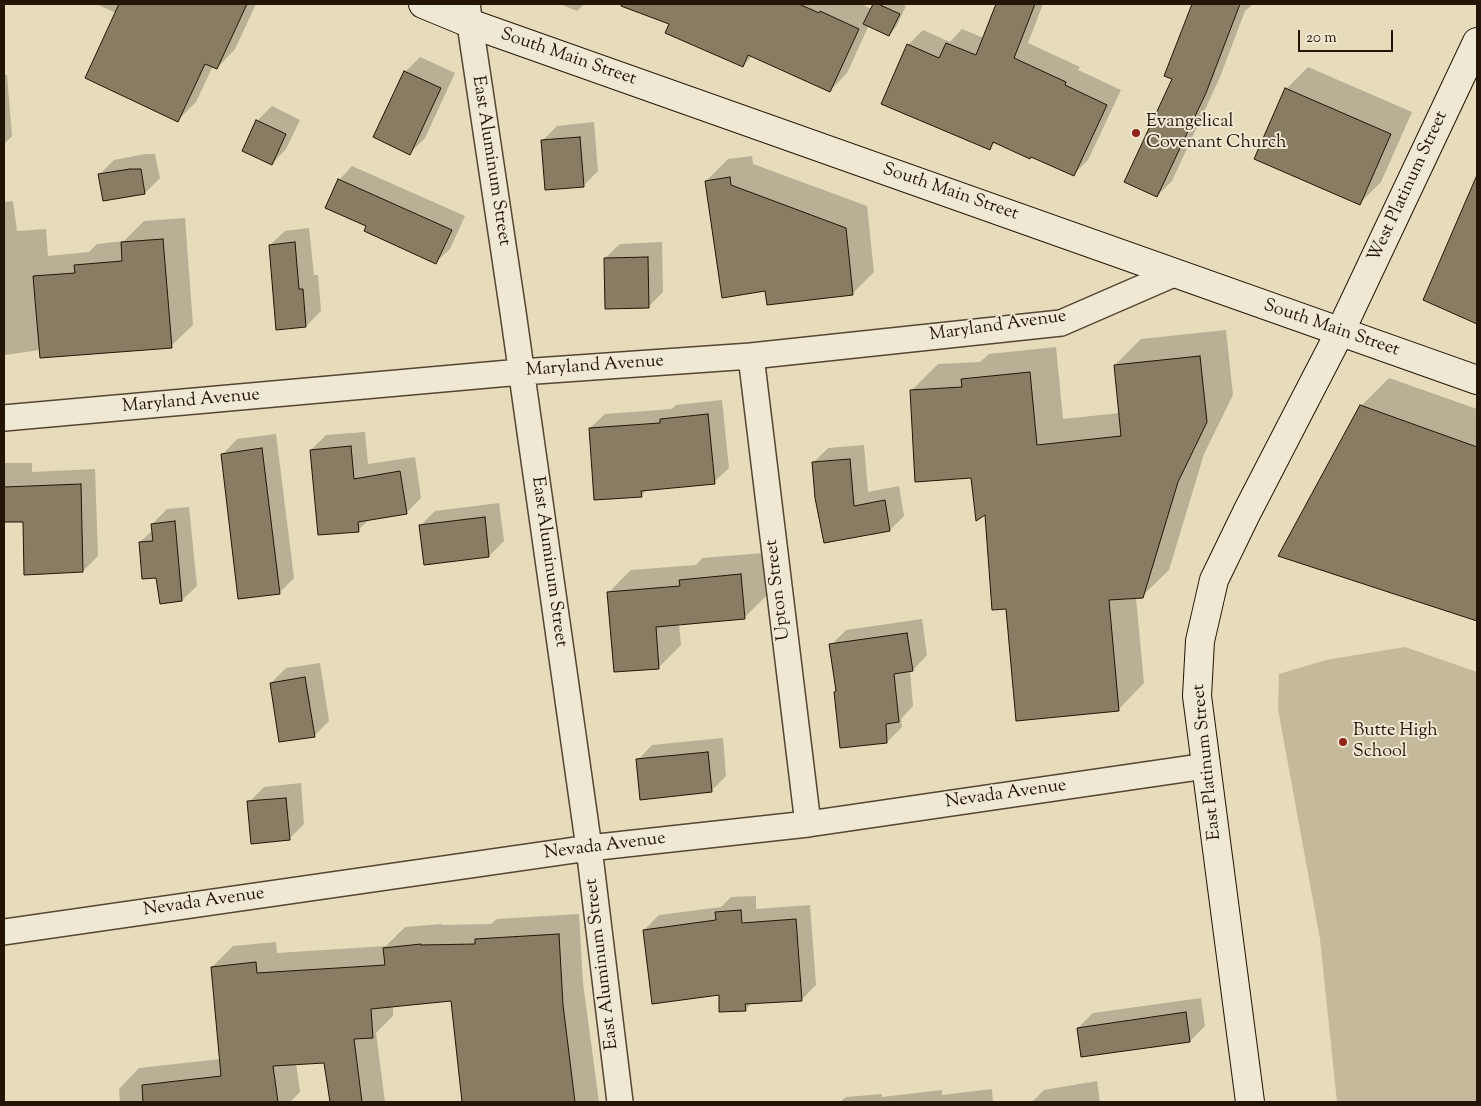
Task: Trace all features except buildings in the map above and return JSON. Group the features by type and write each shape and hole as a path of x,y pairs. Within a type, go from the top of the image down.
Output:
{"street":[{"name":"South Main Street","path":"423,4 468,14 1176,274 1477,380"},
{"name":"East Aluminum Street","path":"468,14 588,848 620,1102"},
{"name":"West Platinum Street","path":"1340,332 1477,42"},
{"name":"Maryland Avenue","path":"4,418 521,372 751,356 1061,323 1176,274"},
{"name":"East Platinum Street","path":"1250,1102 1197,696 1200,641 1214,580 1340,332"},
{"name":"Upton Street","path":"751,356 808,824"},
{"name":"Nevada Avenue","path":"4,932 588,848 808,824 1206,766"}],"shaded area":[{"path":"1405,647 1477,672 1477,1102 1337,1102 1320,939 1278,709 1279,674 1326,660"}],"place":[{"name":"Evangelical Covenant Church","path":"1136,133"},
{"name":"Butte High School","path":"1343,742"}]}
